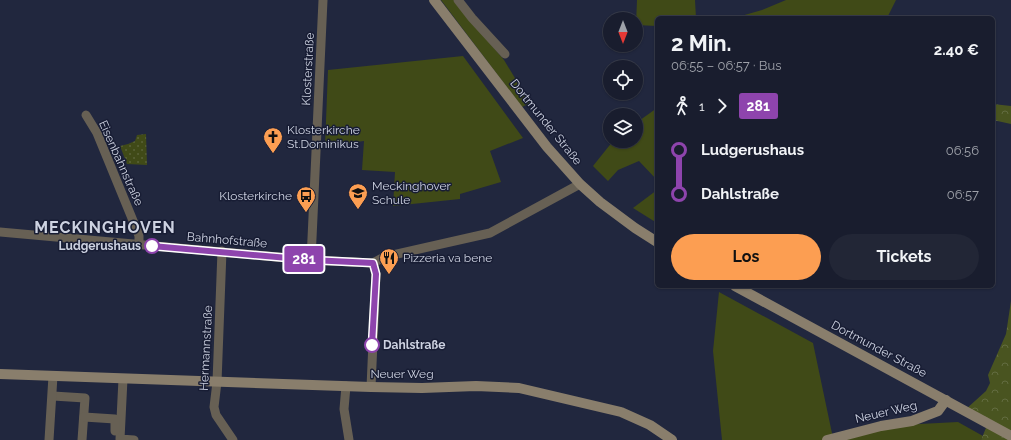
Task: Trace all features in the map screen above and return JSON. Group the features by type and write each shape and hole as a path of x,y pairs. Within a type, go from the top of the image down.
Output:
{"street":[{"name":"Klosterstraße","path":"311,260 323,0"},
{"name":"Dortmunder Straße","path":"434,0 529,124 580,184 611,210 655,241"},
{"path":"458,0 472,18 505,54"},
{"name":"Eisenbahnstraße","path":"86,115 97,133 134,222 139,236 139,244"},
{"name":"Bahnhofstraße","path":"0,232 311,260 373,263 384,257 490,233 580,184"},
{"name":"Hermannstraße","path":"222,251 217,382 214,407 216,415 233,440"},
{"path":"371,387 376,274 373,263"},
{"name":"Dortmunder Straße","path":"739,288 1011,436"},
{"name":"Neuer Weg","path":"0,374 371,387 422,388 476,386 519,388 621,412 650,425 672,440"},
{"path":"49,440 53,396 53,376"},
{"path":"114,440 123,378"},
{"path":"346,386 344,409 349,440"},
{"path":"53,396 85,398 82,440"},
{"name":"Neuer Weg","path":"827,440 881,426 912,421 938,411 946,400"},
{"path":"84,417 118,420"},
{"path":"118,420 120,439 134,440"}],"green space":[{"path":"441,0 454,0 504,60 530,103 522,107"},
{"path":"637,0 695,0 696,16 655,16 655,26 643,25 643,12 637,12"},
{"path":"786,0 896,0 888,16 741,16 762,10"},
{"path":"463,56 523,138 490,151 501,182 460,194 460,199 393,206 395,172 362,170 364,141 325,146 328,70"},
{"path":"995,104 1011,106 1011,124 995,120"},
{"path":"655,109 655,178 639,161 618,170 608,181 593,166 607,148 643,148 643,118"},
{"path":"146,134 147,165 127,164 120,146 135,141 137,135"},
{"path":"655,192 655,222 633,208"},
{"path":"719,292 813,343 833,438 881,426 958,422 983,436 981,440 722,440 713,351"},
{"path":"1011,301 1011,440 981,440 988,423 965,410 986,391 990,383 988,375 1006,334"}],"bus line":[{"name":"281","path":"152,246 311,260 373,263 376,274 372,345"}],"place":[{"name":"Klosterkirche St.Dominikus","path":"273,154"},
{"name":"Meckinghover Schule","path":"358,210"},
{"name":"Klosterkirche","path":"306,213"},
{"name":"Ludgerushaus","path":"152,246"},
{"name":"Pizzeria va bene","path":"389,275"},
{"name":"Dahlstraße","path":"372,345"}],"district":[{"name":"MECKINGHOVEN","path":"105,227"}]}
